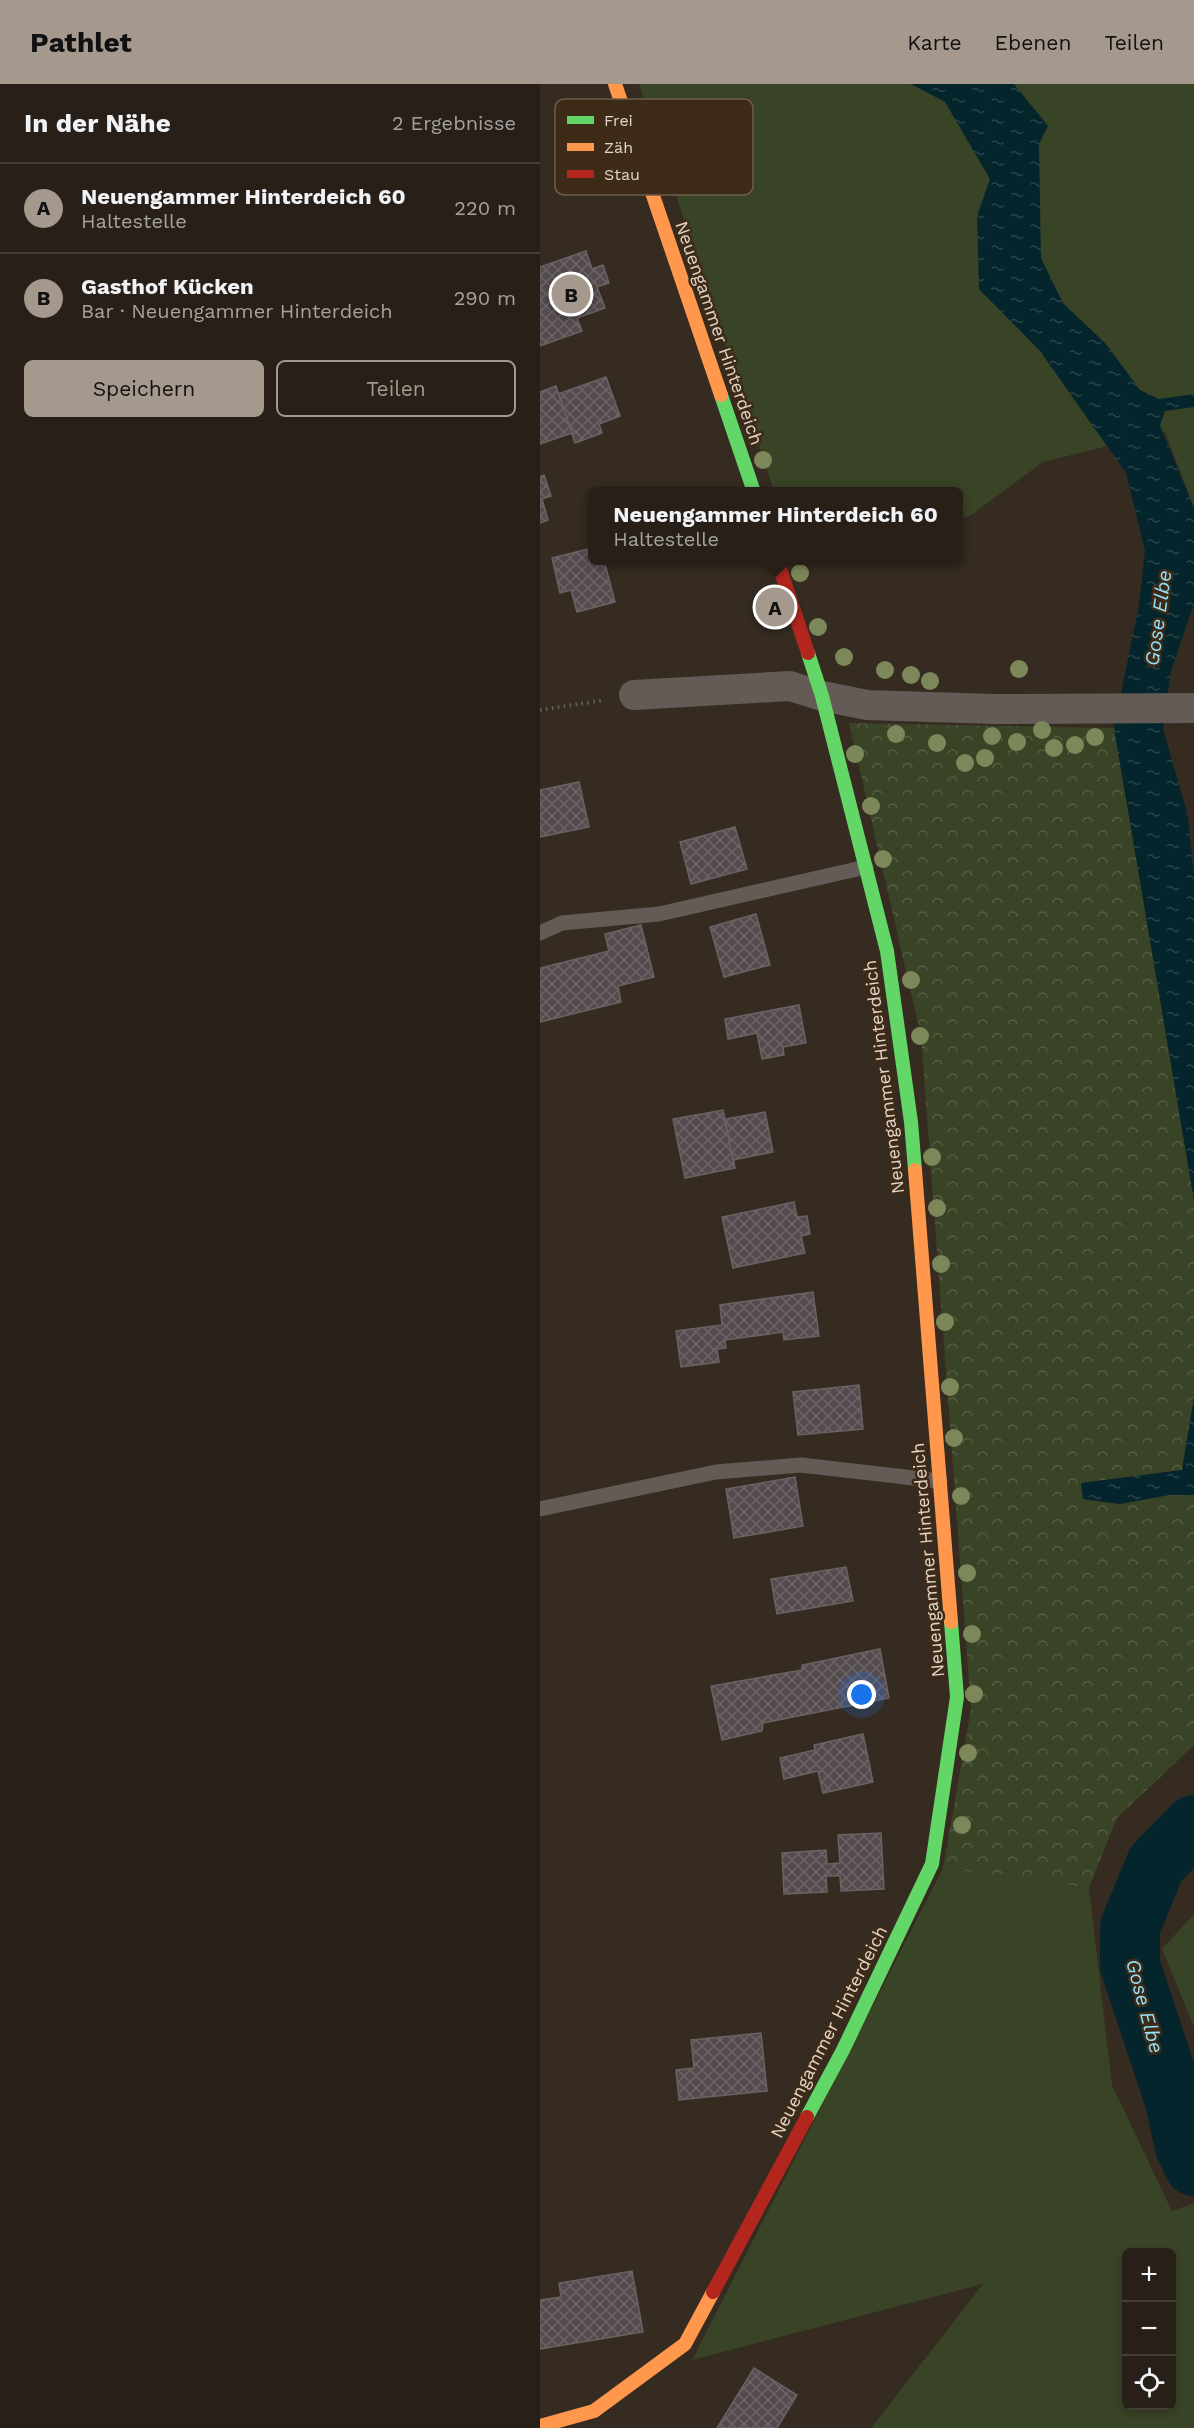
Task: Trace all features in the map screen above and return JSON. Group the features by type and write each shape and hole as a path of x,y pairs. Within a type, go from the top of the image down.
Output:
{"street":[{"name":"Neuengammer Hinterdeich","path":"615,84 620,99"},
{"name":"Neuengammer Hinterdeich","path":"653,195 752,487"},
{"name":"Neuengammer Hinterdeich","path":"540,2426 594,2411 685,2344 843,2050 932,1864 957,1697 911,1122 888,951 822,696 778,565"},
{"path":"634,695 790,686 822,696 867,705 1097,710 1194,708"}],"lane":[{"path":"540,933 562,923 659,914 866,867"},
{"path":"540,1509 716,1472 801,1465 940,1481"}],"path":[{"path":"540,710 634,695"}],"green space":[{"path":"639,84 1194,84 1194,508 1165,432 1043,462 970,516 963,517 963,487 773,487 676,195 753,195 753,99 644,99"},
{"path":"849,723 1114,728 1194,1200 1194,1397 1182,1470 1081,1483 1083,1499 1120,1504 1169,1495 1194,1495 1194,1745 1117,1818 1089,1888 943,1868 971,1709 921,1037"},
{"path":"943,1868 1089,1888 1112,2085 1172,2211 1194,2203 1194,2428 871,2428 983,2284 692,2360"},
{"path":"1194,1914 1194,2027 1162,1949"}],"water":[{"path":"911,84 1014,84 1048,126 1039,144 1041,258 1063,303 1106,344 1140,390 1159,399 1194,394 1194,407 1165,411 1160,425 1194,508 1194,604 1171,671 1163,729 1188,816 1194,878 1194,1200 1114,728 1139,605 1145,551 1126,473 1040,351 979,289 977,216 990,179 945,102"},
{"path":"1194,1397 1194,1495 1169,1495 1120,1504 1083,1499 1081,1483 1182,1470"}],"building":[{"path":"586,251 592,269 603,265 609,283 597,287 605,308 577,318 582,331 540,346 540,267"},
{"path":"606,377 620,416 599,424 602,433 575,443 558,394"},
{"path":"556,386 572,433 540,444 540,392"},
{"path":"544,475 551,496 542,499 548,520 540,523 540,477"},
{"path":"588,549 588,565 605,565 615,602 577,612 571,590 560,593 552,558"},
{"path":"579,782 589,827 540,837 540,790"},
{"path":"735,827 747,869 691,884 680,842"},
{"path":"756,914 770,965 724,977 710,927"},
{"path":"641,925 654,977 618,986 621,1002 540,1022 540,968 609,951 605,934"},
{"path":"799,1005 806,1043 783,1047 784,1055 762,1059 757,1033 728,1039 725,1019"},
{"path":"723,1110 735,1168 685,1178 673,1119"},
{"path":"765,1112 773,1152 733,1160 725,1119"},
{"path":"794,1202 797,1217 807,1216 810,1234 801,1236 805,1253 733,1268 722,1217"},
{"path":"813,1292 819,1336 784,1340 783,1332 725,1340 726,1348 717,1349 719,1362 681,1367 676,1331 722,1325 720,1305"},
{"path":"859,1385 863,1429 798,1435 793,1392"},
{"path":"795,1477 803,1526 734,1538 726,1489"},
{"path":"846,1567 853,1601 777,1614 771,1579"},
{"path":"880,1649 889,1698 763,1723 762,1731 722,1740 711,1686 802,1670 802,1665"},
{"path":"863,1734 873,1782 823,1793 818,1771 784,1779 780,1758 815,1750 814,1745"},
{"path":"881,1833 884,1889 841,1891 840,1876 826,1876 827,1892 784,1894 782,1853 826,1850 827,1864 840,1863 838,1835"},
{"path":"761,2033 767,2091 679,2100 676,2070 694,2068 691,2040"},
{"path":"632,2271 643,2332 540,2349 540,2300 561,2297 559,2283"},
{"path":"754,2368 797,2395 777,2428 717,2428"}],"waterway":[{"name":"Gose Elbe","path":"1194,1825 1156,1864 1130,1927 1130,1965 1175,2101 1185,2147 1194,2166"}],"traffic: fast":[{"path":"721,395 752,487"},
{"path":"808,653 822,696 887,951 911,1122 915,1170"},
{"path":"807,2117 843,2050 932,1864 957,1697 951,1622"}],"traffic: slow":[{"path":"615,84 620,99"},
{"path":"653,195 721,395"},
{"path":"915,1170 951,1622"},
{"path":"540,2426 594,2411 685,2344 713,2292"}],"traffic: jam":[{"path":"779,565 808,653"},
{"path":"713,2292 807,2117"}],"place":[{"name":"Gasthof Kücken","path":"571,294"},
{"name":"Neuengammer Hinterdeich 60","path":"775,607"}]}
